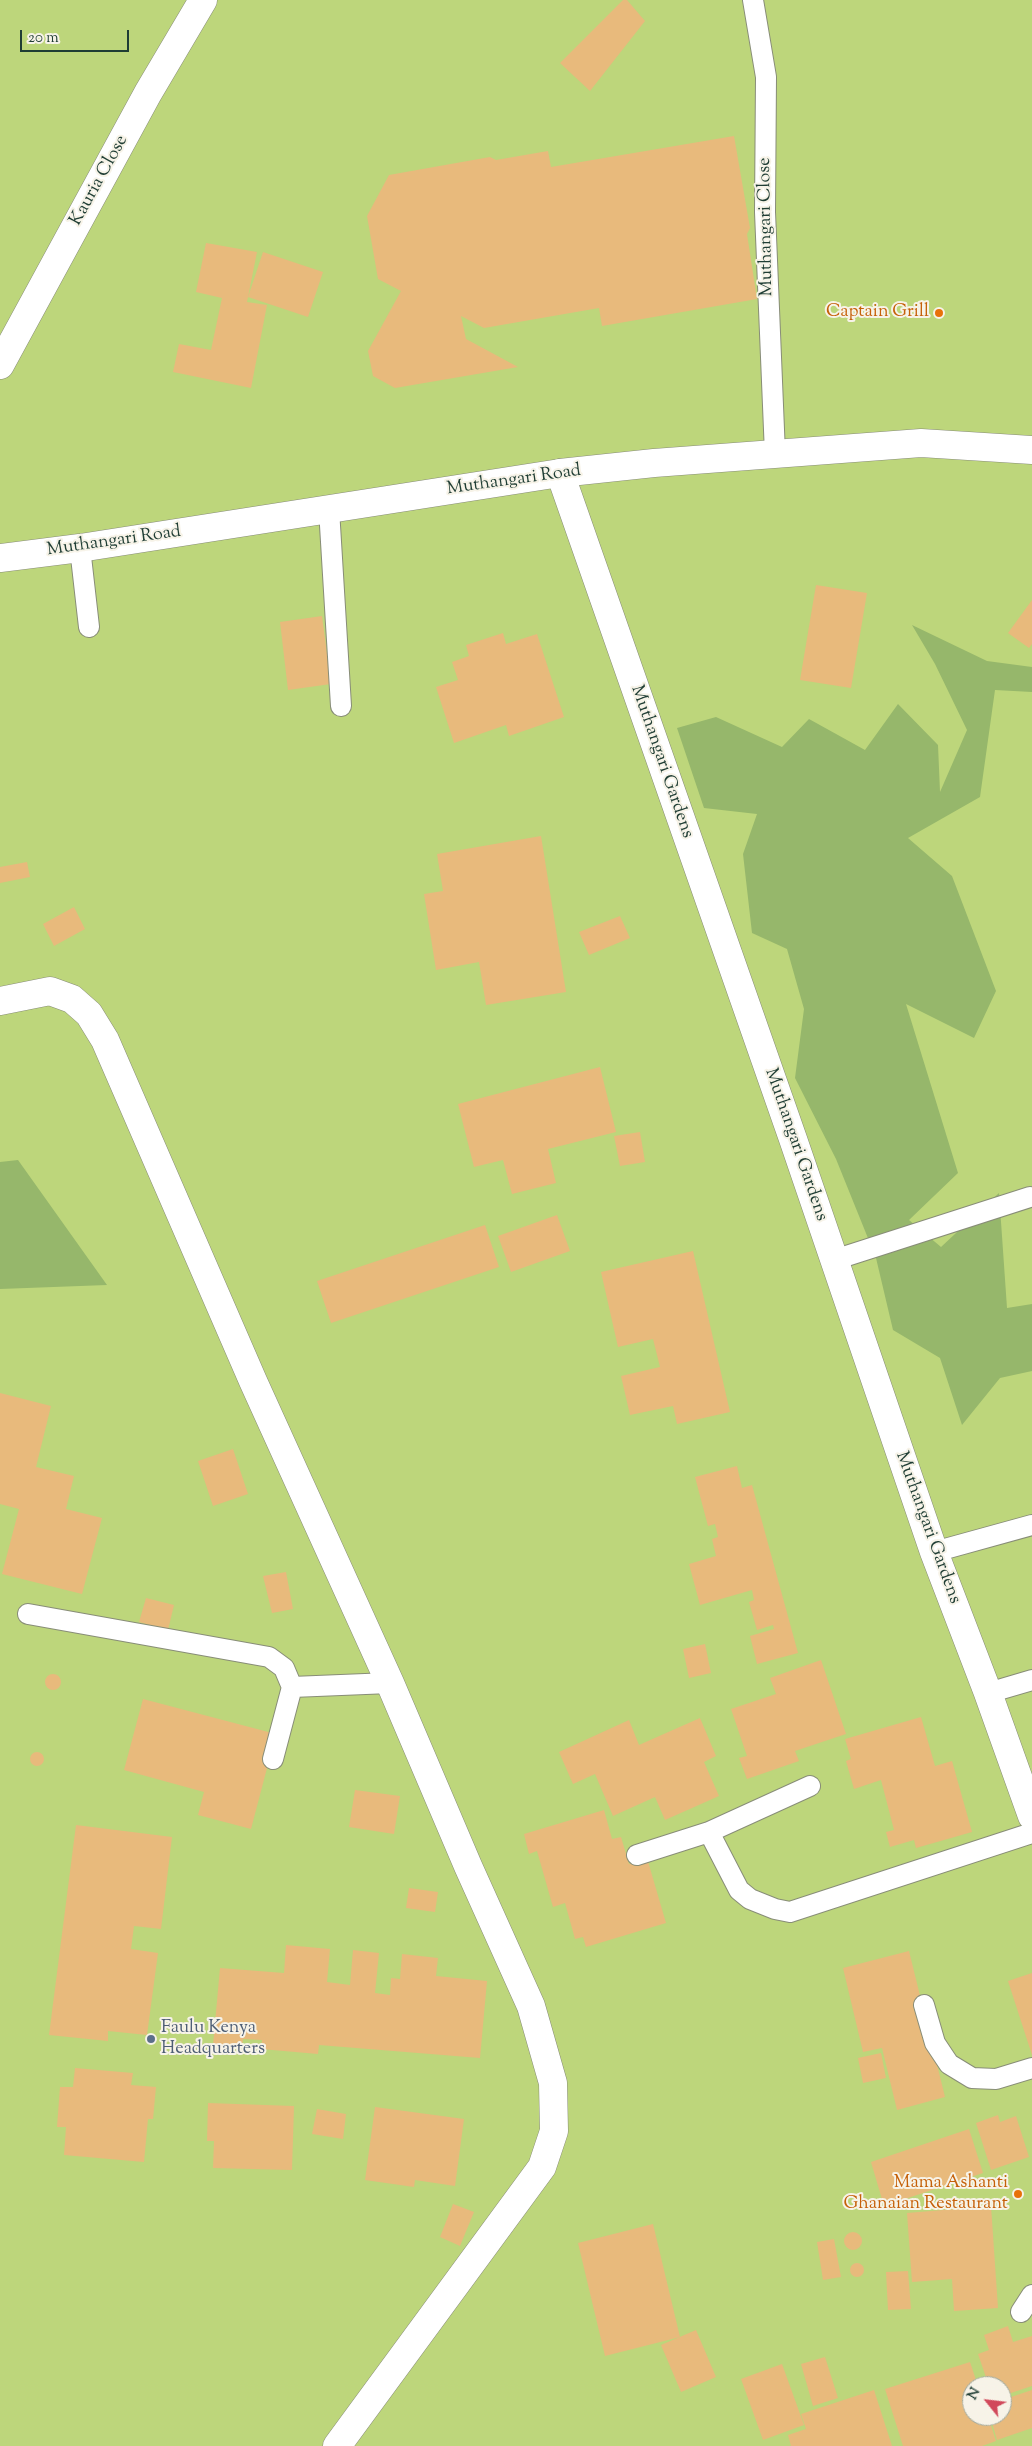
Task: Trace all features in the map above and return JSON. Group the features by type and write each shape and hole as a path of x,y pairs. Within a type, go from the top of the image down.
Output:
{"street":[{"name":"Kauria Close","path":"0,365 148,93 204,0"},
{"name":"Muthangari Road","path":"0,558 80,548 560,473 654,463 921,442 1032,450"},
{"name":"Muthangari Gardens","path":"560,473 934,1552 988,1693 1032,1816"},
{"path":"0,1001 50,991 72,1000 89,1014 104,1040 253,1381 390,1683 468,1866 531,2006 553,2083 554,2131 542,2167 337,2446"}],"lane":[{"name":"Muthangari Close","path":"753,0 766,77 765,212 775,454"},
{"path":"329,510 341,706"},
{"path":"80,548 88,626"},
{"path":"834,1260 1030,1197"},
{"path":"934,1552 1032,1525"},
{"path":"28,1614 269,1657 284,1668 292,1687 273,1759"},
{"path":"988,1693 1032,1680"},
{"path":"292,1687 390,1683"},
{"path":"636,1855 709,1832 810,1786"},
{"path":"709,1832 739,1890 750,1899 775,1909 790,1912 1032,1833"},
{"path":"924,2005 936,2043 949,2064 972,2078 996,2079 1032,2068"},
{"path":"1021,2312 1032,2295"}],"green space":[{"path":"0,0 1032,0 1032,2446 0,2446"},
{"path":"912,625 987,661 1032,667 1032,692 995,690 980,797 908,838 952,876 996,991 974,1038 906,1004 958,1173 909,1220 941,1247 999,1193 1007,1308 1032,1304 1032,1371 1000,1378 962,1425 940,1358 893,1330 876,1258 836,1159 795,1078 804,1009 787,949 752,933 743,854 757,814 704,808 677,728 716,717 782,747 809,719 865,750 898,704 938,745 940,792 967,730 935,664"},
{"path":"18,1160 107,1285 0,1289 0,1162"}],"building":[{"path":"623,0 627,0 645,21 590,91 560,63"},
{"path":"734,136 750,228 747,234 757,299 602,326 599,308 484,328 461,316 466,339 518,367 395,388 373,376 368,351 401,291 378,279 367,216 389,175 490,157 496,160 548,151 551,167"},
{"path":"206,243 257,252 247,302 267,305 251,388 173,372 179,344 211,350 222,298 196,292"},
{"path":"263,252 323,272 308,317 248,297"},
{"path":"816,585 867,593 851,688 800,680"},
{"path":"1032,600 1032,644 1029,648 1008,633"},
{"path":"322,616 331,684 288,690 280,622"},
{"path":"503,633 506,644 537,634 564,717 509,736 506,725 454,743 436,687 458,680 452,662 469,656 466,645"},
{"path":"541,836 566,992 486,1005 479,962 436,970 424,894 443,891 437,854"},
{"path":"27,862 30,877 0,883 0,867"},
{"path":"74,907 85,929 54,946 43,924"},
{"path":"620,916 630,938 589,955 579,932"},
{"path":"600,1067 616,1132 548,1149 556,1183 512,1194 503,1160 474,1167 458,1104"},
{"path":"640,1132 645,1162 620,1166 614,1136"},
{"path":"557,1215 570,1251 511,1272 498,1236"},
{"path":"485,1225 499,1267 331,1323 317,1281"},
{"path":"693,1251 730,1412 677,1424 673,1406 630,1415 621,1376 660,1367 653,1339 618,1347 601,1272"},
{"path":"0,1393 51,1406 36,1467 74,1476 66,1509 102,1518 82,1594 2,1574 19,1509 0,1504"},
{"path":"233,1449 248,1494 213,1506 198,1461"},
{"path":"737,1466 742,1488 752,1485 798,1653 757,1664 750,1636 774,1629 773,1625 757,1630 749,1602 754,1600 752,1590 700,1605 689,1564 716,1556 712,1539 718,1537 715,1524 708,1526 695,1477"},
{"path":"286,1572 293,1609 272,1613 263,1576"},
{"path":"146,1598 174,1605 168,1630 139,1622"},
{"path":"705,1644 711,1673 689,1678 683,1649"},
{"path":"821,1660 846,1734 795,1751 799,1761 747,1779 739,1758 747,1756 731,1709 776,1694 770,1678"},
{"path":"53,1674 61,1682 53,1690 45,1682"},
{"path":"143,1699 276,1734 251,1829 198,1815 204,1792 124,1770"},
{"path":"921,1717 935,1766 952,1761 972,1832 916,1848 914,1840 890,1847 886,1832 894,1830 881,1780 854,1789 846,1761 851,1759 845,1739"},
{"path":"700,1718 716,1756 704,1762 719,1796 665,1820 655,1797 613,1816 595,1774 573,1784 559,1752 629,1720 639,1745"},
{"path":"37,1752 42,1754 44,1759 42,1764 37,1766 32,1764 30,1759 32,1754"},
{"path":"355,1790 400,1796 394,1834 349,1827"},
{"path":"604,1810 612,1839 621,1837 629,1864 647,1858 666,1923 586,1947 583,1937 575,1939 565,1903 553,1907 537,1851 529,1854 524,1834"},
{"path":"76,1825 172,1837 161,1929 134,1926 131,1949 158,1953 147,2035 108,2031 108,2041 49,2035"},
{"path":"409,1888 438,1892 435,1912 406,1908"},
{"path":"286,1945 330,1949 327,1982 350,1985 353,1950 379,1953 375,1993 390,1995 391,1978 400,1979 402,1954 438,1958 436,1976 487,1981 480,2058 319,2045 318,2054 261,2049 262,2040 243,2039 242,2048 213,2045 220,1968 284,1973"},
{"path":"909,1951 945,2097 897,2110 882,2048 863,2052 843,1968"},
{"path":"1032,1973 1032,2055 1008,1981"},
{"path":"881,2053 886,2078 863,2083 858,2058"},
{"path":"75,2068 133,2073 131,2085 156,2087 153,2119 148,2119 144,2162 64,2155 66,2127 57,2127 60,2087 73,2087"},
{"path":"208,2103 294,2106 292,2170 213,2168 214,2141 207,2141"},
{"path":"375,2107 464,2119 455,2186 415,2180 414,2187 365,2180"},
{"path":"317,2109 346,2114 343,2139 312,2134"},
{"path":"998,2115 1000,2122 1016,2116 1029,2157 991,2170 976,2123"},
{"path":"969,2129 983,2173 884,2206 871,2162"},
{"path":"453,2204 474,2212 460,2246 440,2237"},
{"path":"991,2206 998,2308 954,2311 952,2279 912,2282 907,2213"},
{"path":"653,2224 680,2337 605,2356 578,2243"},
{"path":"853,2232 859,2235 862,2241 859,2247 853,2250 847,2247 844,2241 847,2235"},
{"path":"834,2239 841,2277 823,2280 817,2242"},
{"path":"857,2263 862,2265 864,2270 862,2275 857,2277 852,2275 850,2270 852,2265"},
{"path":"908,2271 911,2309 888,2310 886,2272"},
{"path":"1008,2326 1013,2342 1032,2336 1032,2386 1012,2393 1012,2376 986,2376 978,2354 989,2350 984,2335"},
{"path":"696,2330 716,2377 681,2392 661,2345"},
{"path":"825,2357 838,2398 813,2406 801,2364"},
{"path":"970,2362 975,2376 962,2376 962,2426 991,2426 996,2441 982,2446 903,2446 885,2389"},
{"path":"782,2364 804,2425 763,2440 741,2379"},
{"path":"874,2390 892,2446 791,2446 788,2435 806,2429 801,2414"},
{"path":"1032,2390 1032,2428 997,2440 993,2426 1012,2426 1012,2397"}],"place":[{"name":"Captain Grill","path":"939,313"},
{"name":"Faulu Kenya Headquarters","path":"151,2039"},
{"name":"Mama Ashanti Ghanaian Restaurant","path":"1018,2194"}]}
